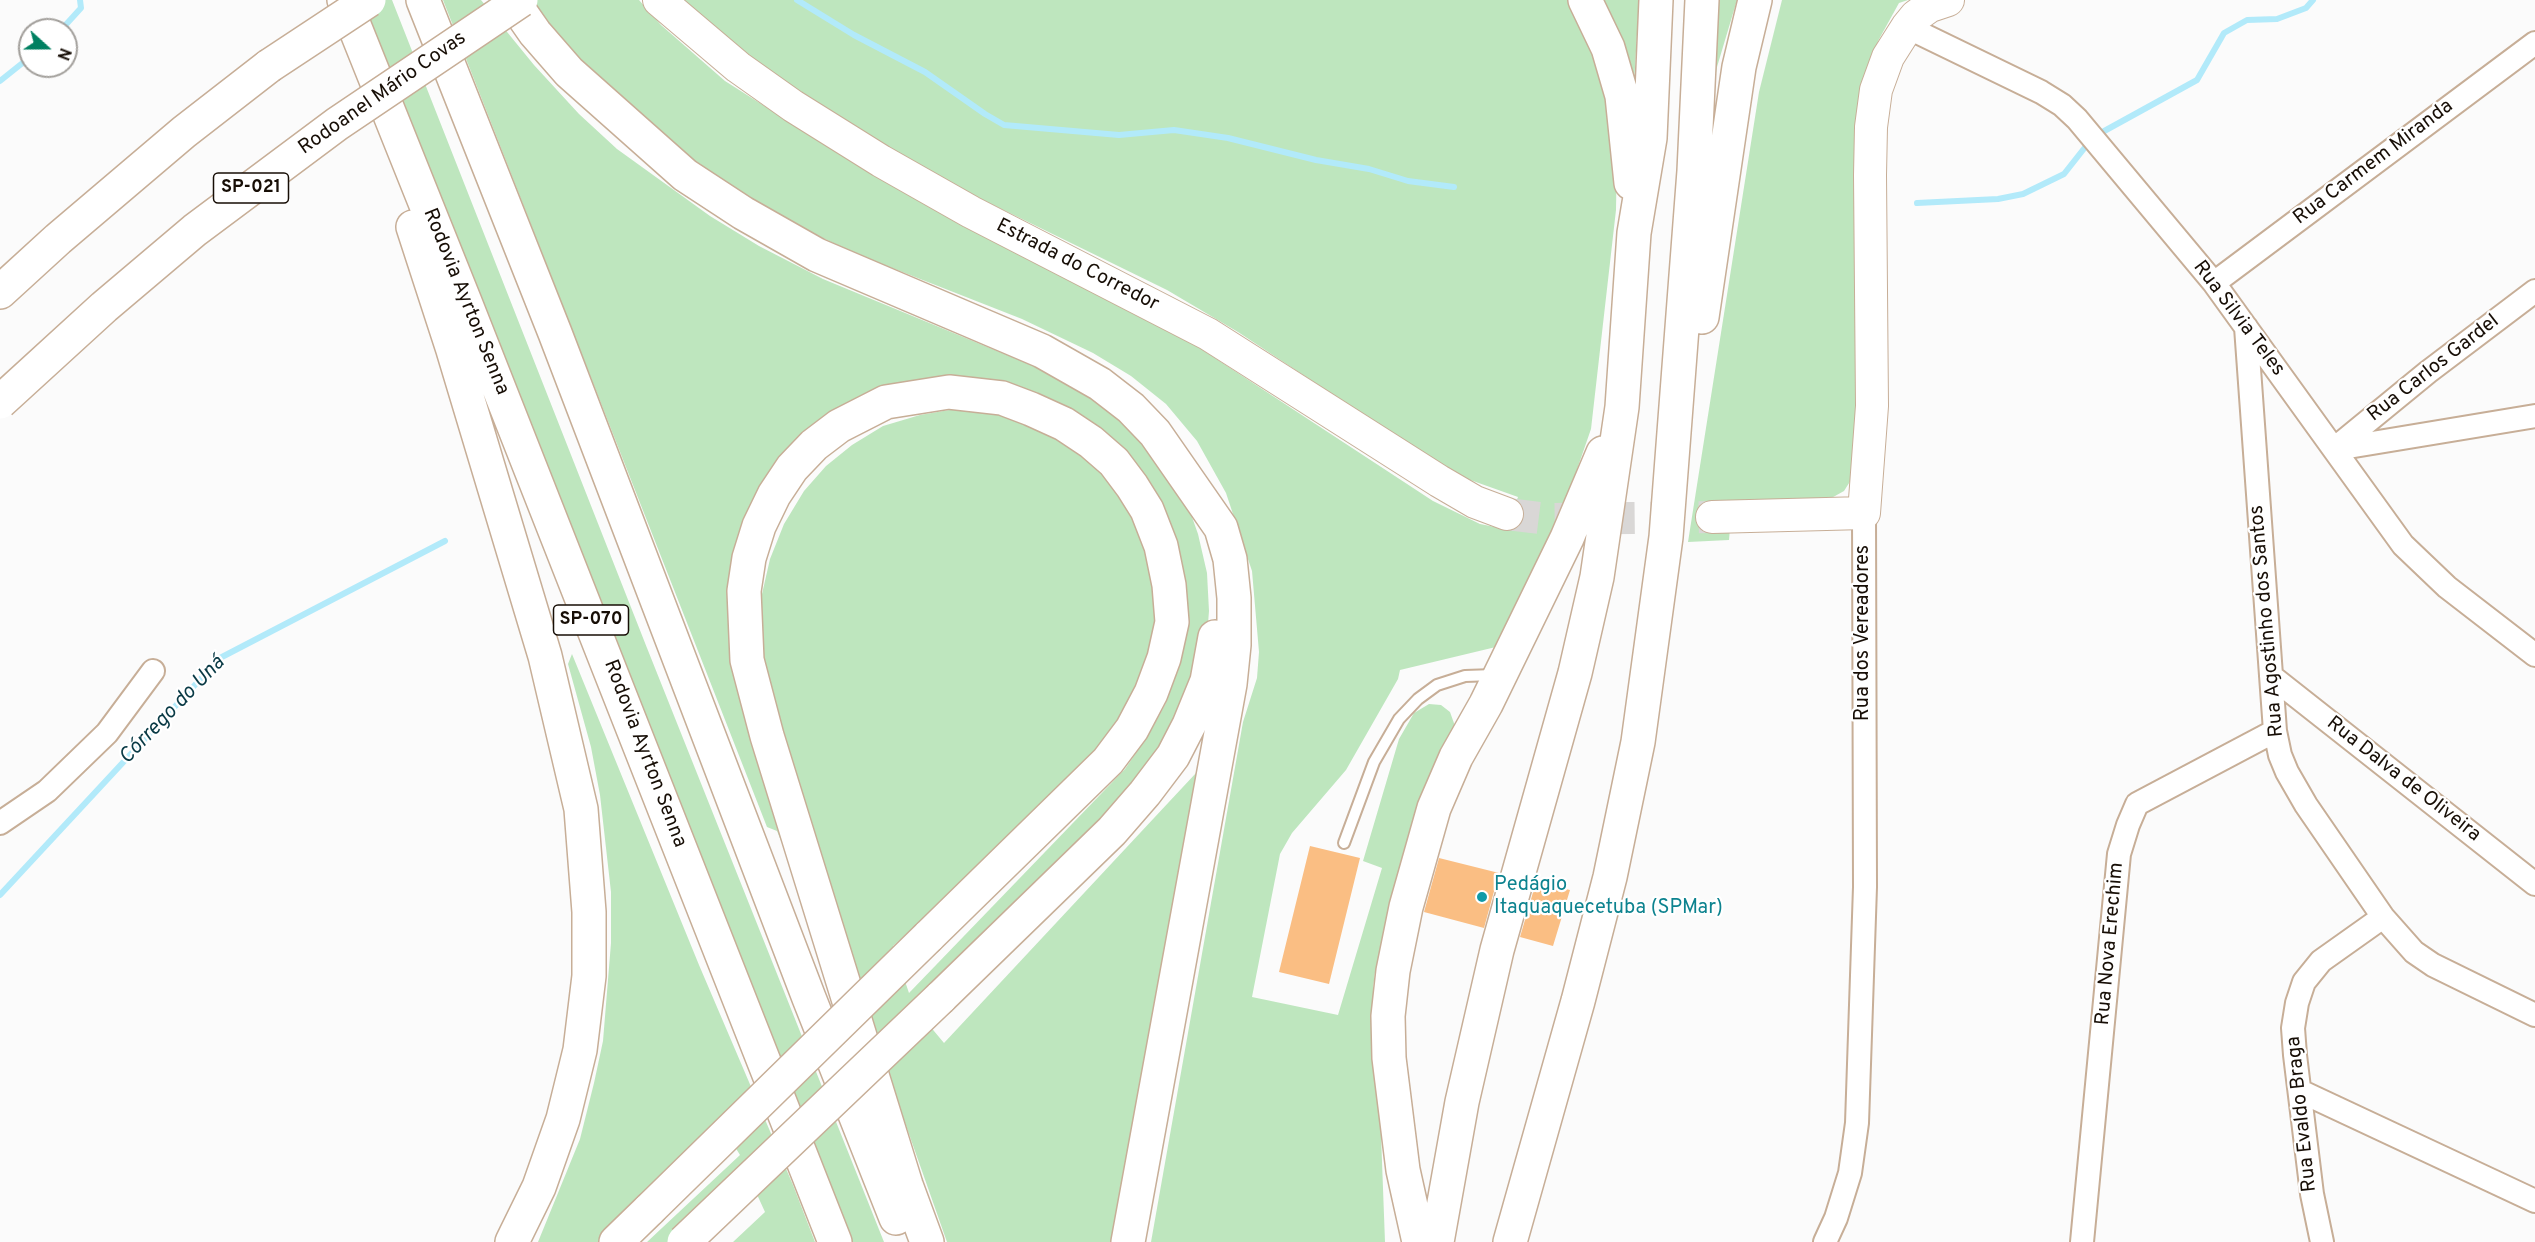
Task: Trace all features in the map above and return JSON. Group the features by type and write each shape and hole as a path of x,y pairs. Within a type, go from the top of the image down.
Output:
{"highway":[{"path":"339,0 457,362 545,656 581,809 589,912 589,976 580,1050 563,1119 539,1187 512,1242"},
{"path":"0,292 58,239 184,132 269,66 344,0"},
{"name":"Rodovia Ayrton Senna","path":"344,0 835,1242"},
{"path":"269,66 369,0"},
{"name":"SP-070","path":"423,0 559,344 809,998 905,1242"},
{"path":"512,0 535,33 569,72 685,175 742,213 817,255 1042,351 1100,384 1131,408 1155,433 1221,528 1230,559 1234,598 1234,645 1230,684 1128,1242"},
{"name":"Rodoanel Mário Covas","path":"0,402 104,307 195,230 337,124 521,0"},
{"path":"1585,0 1608,48 1622,96 1634,233"},
{"path":"1437,1242 1462,1102 1495,961 1580,652 1597,577 1622,407 1634,233 1650,138 1656,0"},
{"path":"1528,1242 1578,1001 1625,808 1638,742 1666,537 1694,171 1702,0"},
{"path":"1666,537 1681,478 1737,79 1755,0"},
{"path":"616,1242 650,1209 928,938 1108,761 1132,729 1151,693 1164,658 1172,622 1169,585 1161,546 1147,510 1132,486 1114,462 1082,436 1031,409 1002,398 949,392 886,402 839,426 814,445 792,468 774,495 759,526 749,558 744,591 747,660 767,736 906,1185 927,1242"},
{"path":"1419,1242 1403,1170 1389,1058 1388,1016 1393,971 1406,907 1434,808 1456,757 1500,675 1567,538 1622,407"},
{"path":"684,1242 1112,831 1173,756 1207,681 1215,642 1217,601 1212,550 1192,489"},
{"path":"1510,1242 1578,1001"}],"street":[{"name":"Estrada do Corredor","path":"659,0 738,67 793,106 881,161 971,212 1208,334 1439,481 1475,501 1507,514"},
{"path":"1907,27 1916,16 1930,6 1948,0"},
{"name":"Rua Silvia Teles","path":"1907,27 2042,92 2062,105 2077,119 2214,283 2403,545 2447,587 2535,655"},
{"name":"Rua dos Vereadores","path":"1825,1242 1836,1218 1850,1173 1857,1123 1865,887 1864,513 1872,406 1871,127 1876,90 1888,57 1907,27"},
{"name":"Rua Carmem Miranda","path":"2214,283 2535,43"},
{"name":"Rua Carlos Gardel","path":"2334,449 2428,372 2535,291"},
{"name":"Rua Agostinho dos Santos","path":"2246,327 2275,731 2280,754 2292,780 2384,917 2415,952 2433,965 2535,1015"},
{"path":"2334,449 2535,416"},
{"path":"1712,517 1864,513"},
{"path":"0,823 47,791 107,733 153,671"},
{"name":"Rua Dalva de Oliveira","path":"2271,676 2535,884"},
{"name":"Rua Nova Erechim","path":"2082,1242 2119,854 2128,825 2137,804 2275,731"},
{"name":"Rua Evaldo Braga","path":"2322,1242 2312,1194 2293,1028 2304,982 2321,961 2384,917"},
{"path":"2300,1091 2535,1201"}],"lane":[{"path":"1344,843 1374,762 1399,719 1418,699 1437,685 1465,676 1500,675"}],"green space":[{"path":"359,0 392,0 884,1242 851,1242"},
{"path":"443,0 481,0 534,65 579,114 617,149 710,216 759,246 823,279 1043,370 1083,390 1116,413 1145,440 1171,470 1186,500 1198,534 1207,573 1209,611 1206,648 1198,684 1184,715 1166,751 1141,786 919,1013 944,1043 1210,758 1121,1242 947,1242 903,1117 778,724 765,670 760,631 762,594 770,559 784,524 804,491 826,466 852,445 883,426 920,415 955,409 989,410 1021,419 1050,432 1078,447 1108,472 1127,497 1140,525 1160,587 1160,616 1156,657 1124,729 1034,818 893,946 909,993 1125,769 1149,734 1166,703 1177,670 1185,633 1186,594 1179,557 1168,525 1153,497 1135,467 1112,444 1085,425 1050,407 1019,397 984,393 946,393 908,401 872,413 838,433 794,475 772,505 754,547 743,588 740,633 751,705 805,899 777,831 767,827"},
{"path":"527,0 639,0 661,25 725,81 826,145 986,237 1195,345 1433,501 1480,524 1505,529 1518,497 1459,476 1238,332 1167,290 975,196 879,143 755,63 680,0 1572,0 1604,72 1617,148 1616,210 1591,429 1547,556 1500,646 1400,670 1398,679 1346,770 1292,833 1280,854 1252,997 1338,1015 1382,868 1363,861 1399,739 1414,713 1429,704 1441,705 1450,712 1455,726 1421,801 1375,972 1373,989 1385,1242 1151,1242 1243,722 1257,678 1259,652 1252,571 1226,493 1197,441 1166,404 1131,376 1093,353 1022,319 859,255 812,233 706,171 608,93"},
{"path":"1599,0 1639,0 1633,101"},
{"path":"1711,0 1737,0 1717,67 1701,164"},
{"path":"1782,0 1908,0 1899,3 1878,41 1868,89 1856,472 1844,491 1826,501 1732,505 1729,540 1688,542 1759,92"},
{"path":"572,654 815,1242 733,1242 765,1212 749,1177 681,1242 647,1242 740,1155 721,1124 603,1242 538,1242 580,1139 594,1083 603,1041 611,943 611,892 600,795 591,747 568,664"}],"building":[{"path":"1310,846 1360,858 1329,984 1279,972"},
{"path":"1439,858 1499,873 1484,928 1424,912"},
{"path":"1536,882 1570,890 1553,946 1520,937"}],"waterway":[{"path":"72,18 81,8 80,0"},
{"path":"797,0 854,35 925,72 1004,125 1119,135 1174,130 1228,138 1316,160 1369,169 1408,181 1454,187"},
{"path":"2097,135 2197,80 2224,33 2247,20 2277,19 2306,8 2313,0"},
{"path":"0,81 18,67"},
{"path":"1917,203 1998,199 2023,194 2064,174 2090,141"},
{"name":"Córrego do Uná","path":"0,895 220,658 445,541"}],"tunnel":[{"path":"1507,514 1547,519 1712,517"}],"place":[{"name":"Pedágio Itaquaquecetuba (SPMar)","path":"1482,897"}]}
